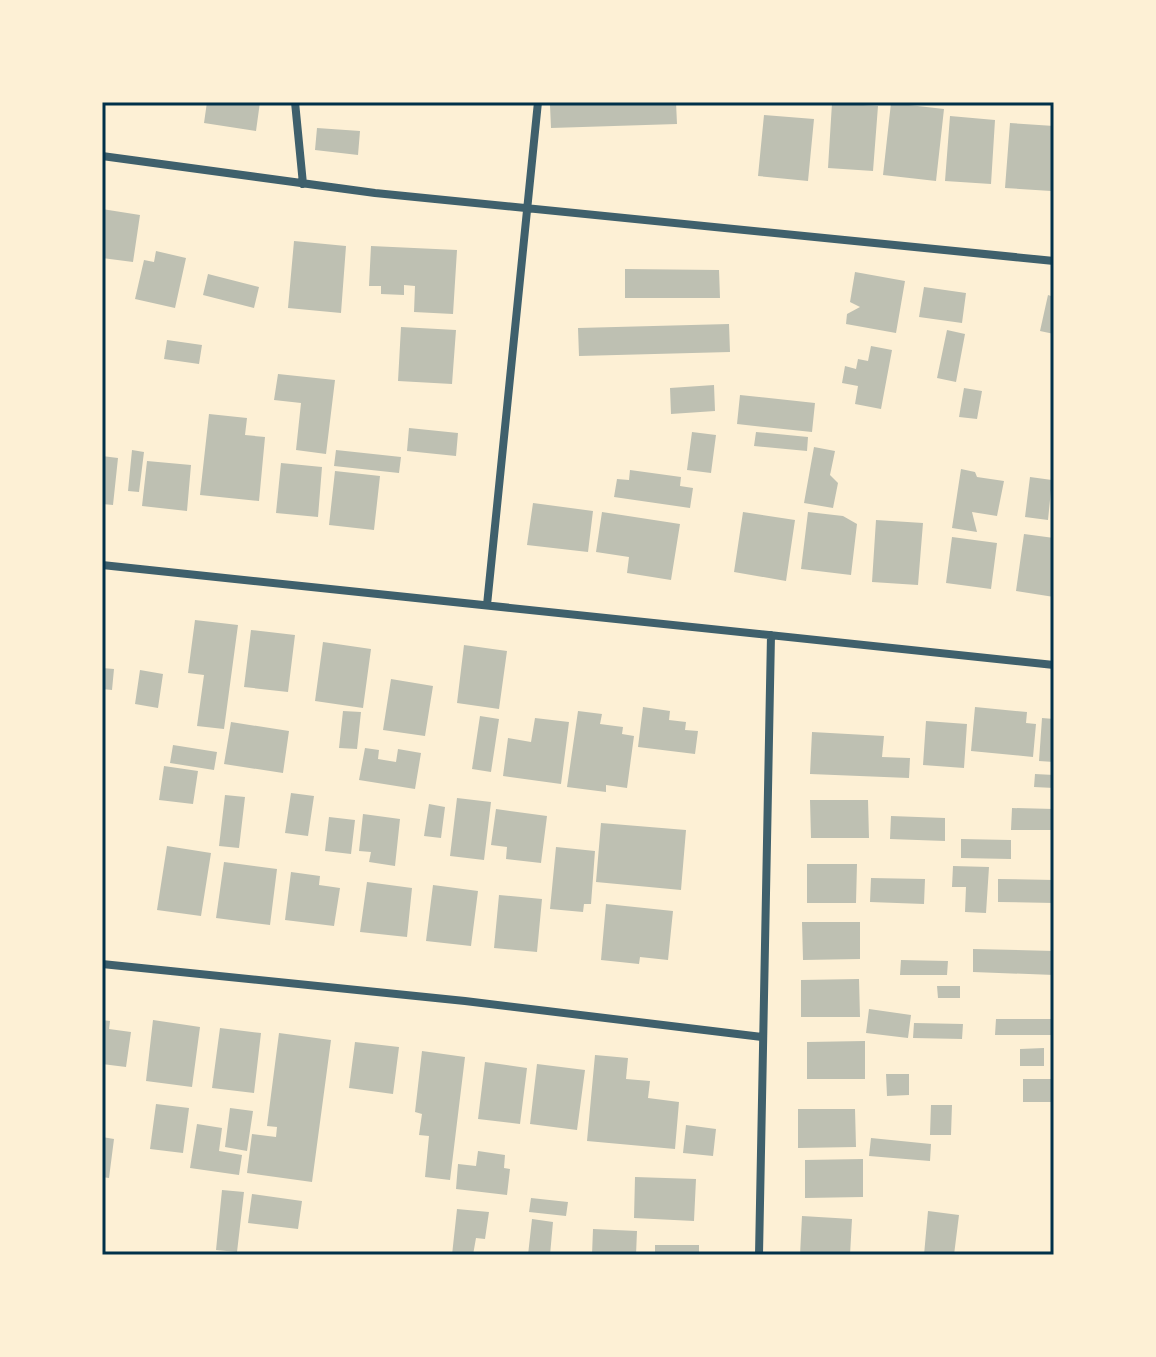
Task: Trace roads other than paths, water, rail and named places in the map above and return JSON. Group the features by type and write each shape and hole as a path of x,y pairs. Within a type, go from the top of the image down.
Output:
{"street":[{"path":"295,102 303,184"},
{"path":"487,605 538,102"},
{"path":"102,156 303,184 1054,261"},
{"path":"102,565 1054,665"},
{"path":"759,1255 771,635"},
{"path":"102,964 465,1001 762,1037"}]}
